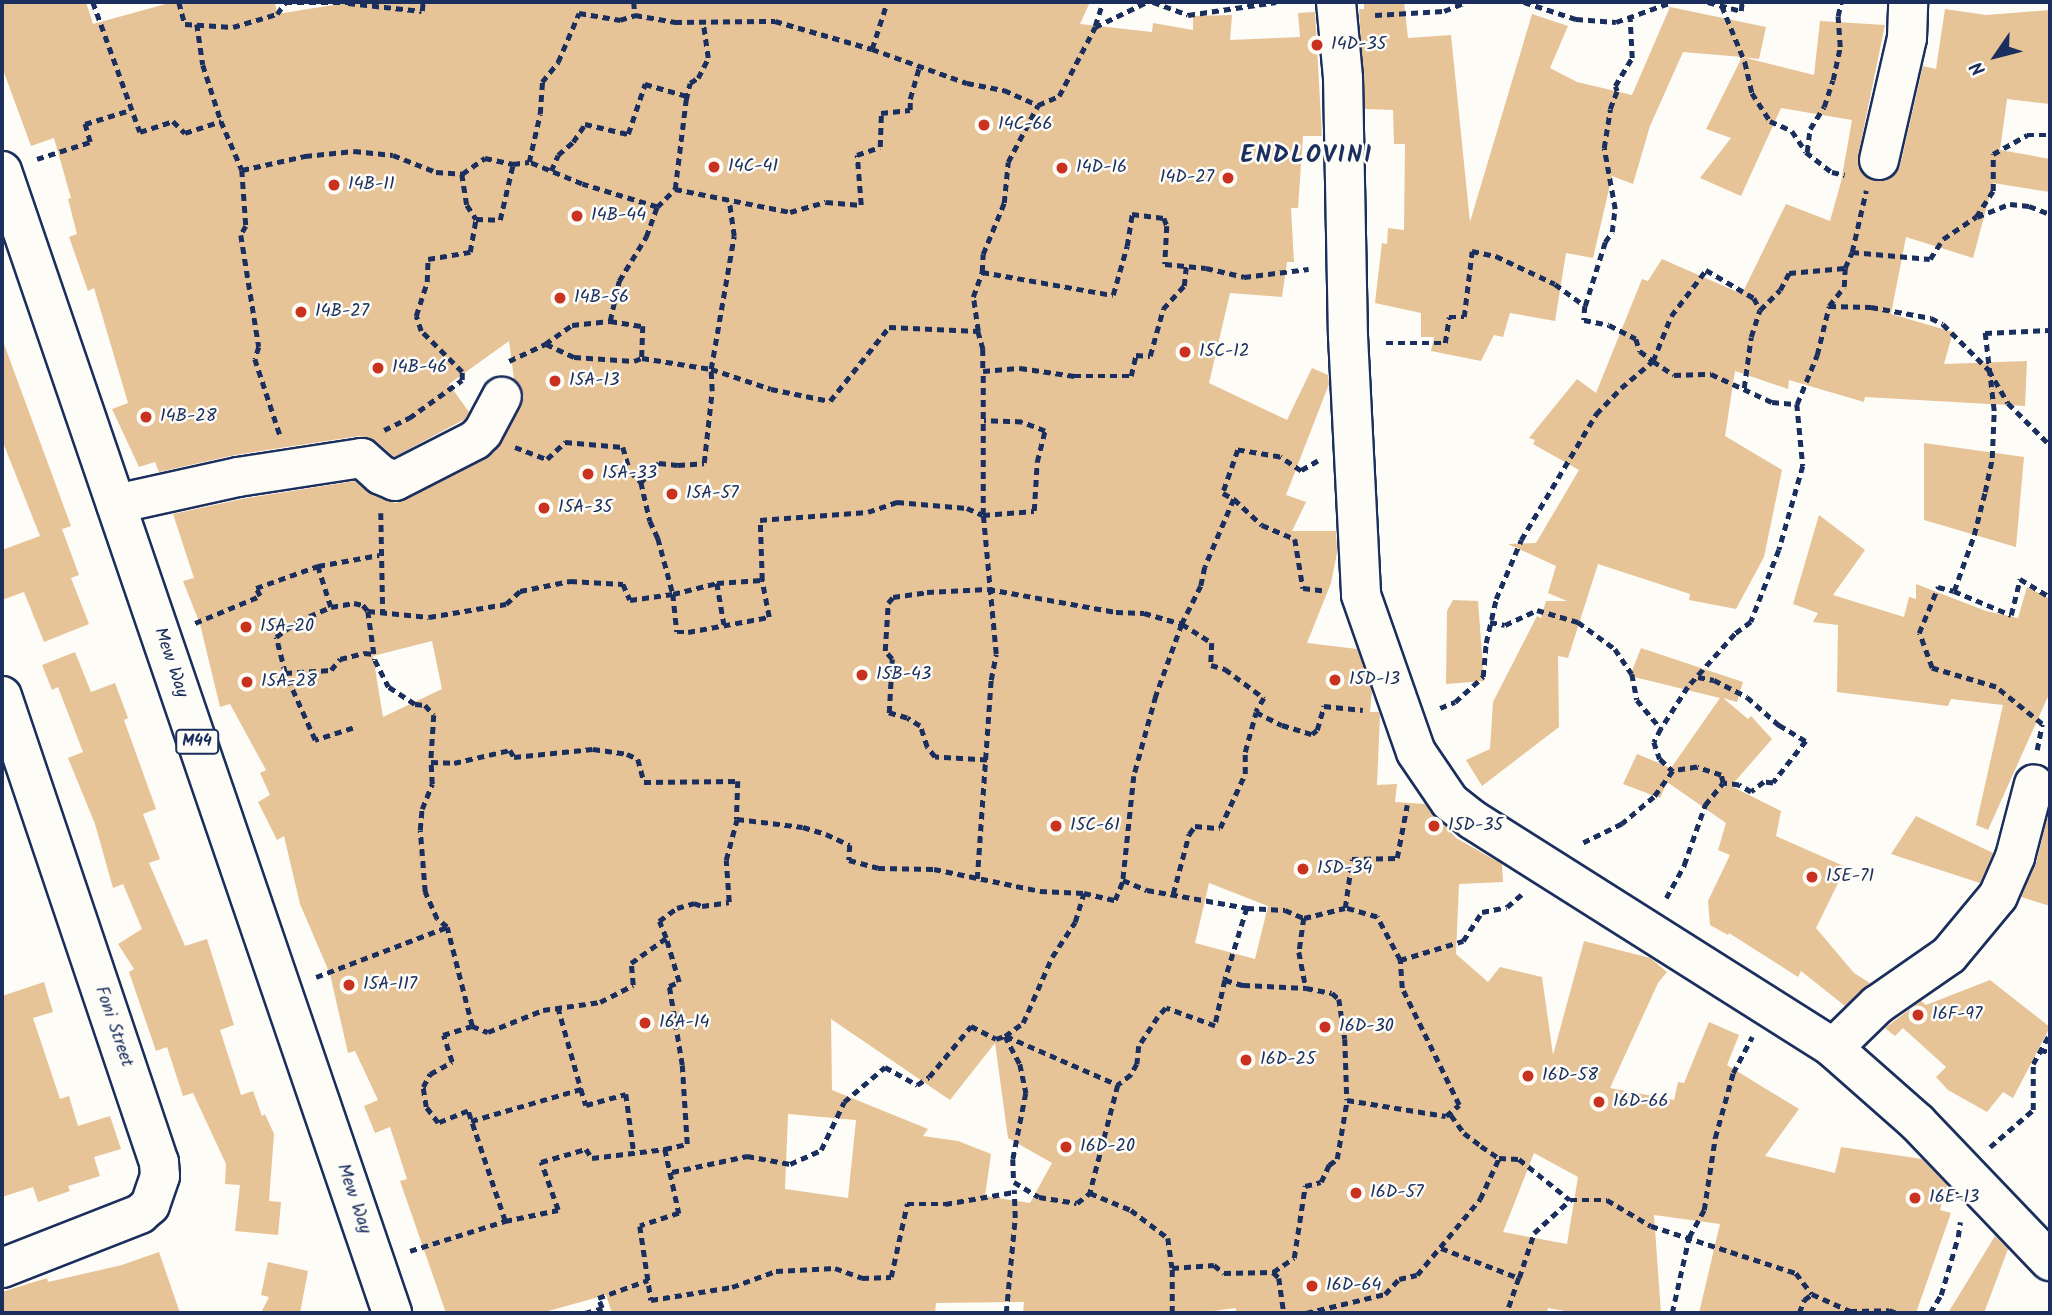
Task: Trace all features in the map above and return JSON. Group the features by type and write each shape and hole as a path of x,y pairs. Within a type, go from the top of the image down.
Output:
{"street":[{"path":"1874,171 1907,38 1908,2"},
{"path":"1337,10 1343,78 1348,336 1361,595 1403,716 1431,778 1450,802 1473,820 1767,1009 1833,1048 1919,1123 2050,1261"},
{"name":"Mew Way","path":"2,172 392,1313"},
{"path":"116,504 238,477 288,469 376,469 475,440 483,432 488,391"},
{"name":"Foni Street","path":"2,696 155,1149 160,1176 150,1205 125,1222 2,1268"},
{"path":"1833,1048 1877,1005 1949,955 1998,896 2015,857 2034,784"}],"path":[{"path":"93,2 140,132 173,121 185,133 221,121"},
{"path":"179,2 185,24 233,27 277,14 285,3 348,3 422,11 423,2"},
{"path":"634,2 635,15"},
{"path":"872,49 887,2"},
{"path":"977,879 991,680 996,654 983,515 983,349 973,297 982,272 983,254 1004,204 1008,162 1038,105 1059,96 1095,27 1103,2"},
{"path":"1095,27 1147,2"},
{"path":"1153,2 1188,15 1276,2"},
{"path":"1337,10 1444,11 1466,2"},
{"path":"1524,2 1576,19 1616,22 1672,2"},
{"path":"1708,2 1741,11 1742,2"},
{"path":"1806,152 1810,130 1824,107 1833,80 1840,47 1838,16 1841,2"},
{"path":"1673,771 1660,759 1654,742 1675,705 1735,635 1751,622 1779,550 1803,466 1797,404 1817,355 1829,306 1844,287 1844,268 1852,252 1860,209 1874,171 1832,172 1806,152 1792,131 1770,121 1752,93 1745,62 1722,6"},
{"path":"529,162 540,114 542,82 558,62 579,13 620,20 635,15 675,22 775,21 872,49 967,83 1004,90 1038,105"},
{"path":"1630,19 1632,58 1615,86 1617,91 1610,108 1604,148 1615,209 1612,232 1605,242 1585,306 1584,320 1609,326 1636,340 1640,351 1674,375 1712,374 1726,383 1744,388 1772,402 1797,404"},
{"path":"610,321 619,281 646,237 657,207 674,189 690,83 698,78 708,58 703,22"},
{"path":"197,24 203,65 221,121 242,170 246,226 241,235 259,347 255,359 288,469"},
{"path":"674,189 790,212 826,202 861,205 857,155 880,147 881,113 910,110 910,99 920,65"},
{"path":"551,171 558,155 573,142 586,124 628,134 645,84 687,96"},
{"path":"2,172 90,142 85,124 130,110"},
{"path":"1976,217 1993,191 1993,154 2027,135 2050,135"},
{"path":"242,170 305,156 354,151 393,155 436,172 462,174 485,158 513,164 529,162 582,184 657,207"},
{"path":"476,219 500,220 513,164"},
{"path":"462,174 467,205 476,219 470,252 429,259 427,282 416,316 421,331 462,372 462,380"},
{"path":"641,482 659,463 704,463 712,402 711,369 734,236 729,201"},
{"path":"1852,252 1930,259 1943,239 1976,217 2010,204 2029,206 2050,214"},
{"path":"982,272 1113,295 1127,246 1132,214 1164,218 1167,226 1165,264 1244,277 1347,266"},
{"path":"1348,336 1395,345 1445,344 1449,317 1464,317 1472,251 1496,256 1555,284 1585,306"},
{"path":"983,371 1020,368 1074,376 1131,376 1136,355 1150,356 1163,309 1184,285 1186,266"},
{"path":"1744,388 1751,337 1760,310 1780,290 1789,273 1844,268"},
{"path":"1256,712 1282,725 1312,734 1317,730 1324,706 1349,710 1379,709 1403,716 1435,710 1455,702 1483,677 1490,622 1496,599 1521,540 1559,473 1596,414 1653,361 1671,316 1706,270 1754,298 1760,310"},
{"path":"1829,306 1871,307 1931,318 1943,324 1989,370 2008,403 2050,445"},
{"path":"642,358 643,326 610,321 572,325 545,344 506,362 488,391 498,437 526,453 547,459 565,442 623,447 631,471 641,482 673,594 677,632 769,617 762,580 760,520 868,512 897,502 967,508 983,515 1034,511 1037,462 1045,431 1022,422 984,421"},
{"path":"545,344 574,357 634,361 642,358 711,369 771,389 830,401 889,327 978,331"},
{"path":"1954,591 1974,535 1992,458 1994,411 1985,333 2050,330"},
{"path":"462,380 488,391"},
{"path":"383,614 384,582 379,555 381,509 376,469 367,438 409,418 462,380"},
{"path":"1354,454 1329,452 1301,471 1280,457 1238,450 1223,493 1234,499 1262,525 1295,539 1303,588 1361,595"},
{"path":"737,819 803,827 826,834 850,845 849,860 878,868 934,869 1040,891 1084,893 1115,900 1123,880 1134,776 1156,696 1182,624 1201,586 1205,567 1234,499"},
{"path":"161,637 260,596 256,587 318,566 379,555"},
{"path":"318,566 331,607"},
{"path":"2034,784 2033,768 2042,724 1996,687 1932,668 1920,633 1938,587 2011,615 2020,579 2050,597"},
{"path":"368,611 383,614 407,612 429,617 506,604 520,591 570,581 623,584 630,600 673,594 718,583 762,580"},
{"path":"718,583 724,624"},
{"path":"987,760 935,757 927,747 920,726 907,718 889,713 892,659 885,651 888,603 894,597 927,592 988,589 1116,612 1144,613 1182,624 1212,643 1211,665 1225,669 1264,698 1249,731 1245,774 1240,787 1220,828 1195,826 1188,834 1173,894"},
{"path":"353,728 315,740 285,673 276,638 298,621 331,607 354,603 363,605 368,611 374,654 389,687 415,704 425,705 434,715 432,784 422,809 420,830 425,892 437,919 447,927 472,1026"},
{"path":"1490,622 1504,625 1537,610 1578,622 1615,649 1632,674 1637,700 1661,729"},
{"path":"285,673 331,670 340,659 364,653 374,654"},
{"path":"1698,677 1714,680 1747,697 1779,725 1806,741 1773,783 1764,782 1751,792 1739,785 1723,783"},
{"path":"375,1263 505,1221 558,1210 541,1162 586,1149 592,1158 687,1144 682,1065 669,986 679,982 659,921 677,908 694,903 702,906 729,902 726,860 737,819 738,782 644,782 638,759 627,754 593,749 514,757 510,750 454,763 431,762"},
{"path":"1400,960 1463,941 1482,912 1507,907 1577,846 1622,824 1654,797 1673,771 1697,767 1721,775 1723,783"},
{"path":"1345,908 1352,859 1397,858 1408,804 1431,778"},
{"path":"1650,933 1684,865 1705,805 1723,783"},
{"path":"1123,880 1173,894 1247,908 1285,910 1304,918 1345,908 1377,917 1400,960 1402,988 1460,1105 1451,1115"},
{"path":"672,1172 747,1156 790,1164 821,1150 844,1102 885,1067 917,1085 929,1077 971,1026 996,1038 1005,1036 1023,1023 1052,957 1075,922 1084,893"},
{"path":"1014,1182 1039,1197 1077,1203 1090,1193 1118,1085 1131,1075 1137,1063 1139,1046 1166,1007 1215,1026 1225,980 1247,908"},
{"path":"1304,918 1299,951 1306,988"},
{"path":"282,990 447,927"},
{"path":"505,1221 468,1111 438,1123 426,1107 423,1087 430,1074 452,1062 443,1035 472,1026 488,1032 543,1010 600,1002 621,993 633,985 631,963 666,938"},
{"path":"1172,1268 1214,1265 1224,1273 1273,1272 1294,1258 1305,1186 1321,1182 1329,1166 1337,1159 1347,1100 1345,1039 1339,999 1332,993 1306,988 1243,985 1225,980"},
{"path":"558,1007 586,1105 626,1094 634,1153"},
{"path":"1672,1313 1689,1237 1704,1209 1715,1138 1733,1073 1767,1009"},
{"path":"1930,1313 1941,1295 1958,1237 1965,1170 2033,1110 2033,1064 2050,1033"},
{"path":"1005,1036 1118,1085"},
{"path":"1005,1036 1020,1064 1026,1093 1013,1159 1015,1230 1006,1313"},
{"path":"2040,1049 2050,1052"},
{"path":"471,1121 581,1089"},
{"path":"1347,1100 1451,1115 1464,1133 1499,1158 1519,1159 1570,1200 1607,1200 1651,1226 1796,1273 1812,1294 1850,1311 1889,1310 1896,1313"},
{"path":"665,1149 679,1213 640,1226 651,1300 732,1287 776,1271 835,1268 862,1278 891,1277 907,1204 945,1204 1014,1192"},
{"path":"1307,1313 1385,1294 1399,1279 1417,1275 1480,1199 1499,1158"},
{"path":"1090,1193 1130,1210 1168,1238 1172,1268 1172,1313"},
{"path":"1507,1313 1534,1233 1570,1200"},
{"path":"1440,1248 1520,1278"},
{"path":"1273,1272 1279,1278 1284,1313"},
{"path":"585,1313 602,1308 598,1298 648,1280"},
{"path":"1799,1313 1804,1300 1812,1294"}],"building":[{"path":"2,2 86,2 93,24 173,2 275,2 277,14 352,2 1090,2 1080,24 1152,32 1153,23 1193,30 1193,16 1232,15 1230,40 1300,37 1298,13 1315,12 1322,136 1303,136 1298,208 1291,208 1294,262 1287,262 1282,297 1230,293 1209,383 1287,420 1312,368 1328,375 1329,384 1286,495 1306,502 1292,531 1336,531 1337,553 1331,583 1307,643 1357,649 1372,691 1370,712 1379,712 1380,715 1377,785 1397,784 1395,802 1425,804 1456,838 1502,864 1503,882 1459,884 1456,954 1488,982 1500,967 1542,977 1553,1055 1584,941 1650,958 1667,972 1658,983 1610,1088 1674,1100 1678,1082 1684,1083 1709,1022 1739,1035 1727,1065 1799,1109 1765,1156 1835,1173 1841,1147 1922,1159 1947,1185 1940,1210 1951,1213 1916,1313 1699,1313 1720,1224 1654,1215 1661,1313 1576,1313 1548,1308 1547,1313 1236,1313 1236,1308 1198,1313 1023,1313 1024,1302 936,1303 935,1313 612,1313 606,1295 541,1313 446,1313 400,1181 407,1179 390,1127 375,1133 364,1106 378,1100 355,1051 348,1053 330,974 300,904 284,836 277,840 258,802 270,795 260,773 266,770 230,704 220,707 200,624 183,581 194,578 173,514 242,499 355,481 372,495 396,503 485,459 502,442 524,397 521,386 514,379 509,341 449,384 469,412 465,419 394,457 376,441 359,436 235,455 159,472 155,462 139,467 112,409 128,403 94,288 88,291 69,237 77,234 68,199 71,198 54,138 31,146 2,67","holes":["432,641 442,689 383,717 373,656","1209,883 1268,906 1255,959 1195,943","831,1019 950,1100 995,1043 1008,1138 1052,1163 1030,1203 985,1196 991,1154 958,1141 923,1136 928,1129 832,1090","788,1114 856,1120 848,1198 785,1189","1534,1153 1578,1177 1567,1244 1503,1232"]},
{"path":"1364,2 1404,2 1408,38 1451,35 1470,222 1532,14 1568,26 1550,68 1577,82 1632,95 1670,7 1766,27 1759,59 1683,52 1650,126 1633,184 1612,176 1593,258 1566,253 1555,321 1510,313 1503,337 1494,335 1481,361 1431,351 1434,337 1421,337 1421,313 1375,303 1382,243 1387,244 1388,228 1404,230 1405,144 1394,144 1393,110 1365,109 1359,9 1364,9"},
{"path":"1945,9 1986,15 2050,10 2050,104 2007,99 2000,150 2050,159 2050,192 1993,183 1973,258 1906,237 1891,314 1953,332 1944,364 2027,361 2025,406 1865,397 1864,402 1789,380 1788,389 1735,371 1725,436 1782,470 1764,557 1736,609 1689,600 1690,594 1598,564 1568,658 1558,656 1559,727 1482,786 1466,760 1490,749 1493,702 1537,616 1541,618 1546,601 1567,601 1548,593 1556,566 1508,544 1536,543 1579,470 1533,444 1535,440 1529,438 1577,379 1596,393 1642,279 1648,281 1662,259 1742,294 1786,204 1830,221 1841,182 1852,120 1781,108 1741,196 1700,178 1731,138 1706,129 1742,57 1814,75 1820,21 1885,25 1858,166 1864,175 1875,181 1885,181 1894,175 1900,166 1923,66 1936,69"},
{"path":"4,344 71,526 62,529 79,575 71,578 89,624 44,642 24,592 2,600 2,550 40,536 2,440"},
{"path":"1924,443 2024,457 2016,547 1924,520"},
{"path":"1819,515 1865,550 1833,595 1904,617 1909,597 1916,599 1916,584 1986,611 2018,618 2027,587 2050,599 2050,692 1988,830 1976,825 2003,705 1951,699 1948,706 1837,692 1838,625 1813,622 1818,613 1793,604"},
{"path":"1453,600 1478,601 1484,681 1446,684 1447,611"},
{"path":"1641,648 1743,682 1737,702 1723,698 1748,719 1751,716 1772,739 1731,786 1781,811 1776,836 1846,867 1816,928 1854,973 1870,983 1845,1006 1801,971 1798,977 1729,933 1728,935 1710,925 1708,901 1730,855 1718,850 1726,823 1667,782 1660,798 1623,784 1637,754 1671,768 1720,698 1630,676"},
{"path":"75,652 91,692 115,683 128,718 124,720 156,809 143,814 160,859 149,863 185,946 207,939 234,1025 220,1030 241,1095 253,1091 262,1116 265,1114 274,1134 269,1201 281,1202 278,1235 235,1231 240,1185 225,1184 226,1164 193,1093 183,1096 167,1047 156,1051 129,972 134,969 118,944 142,929 123,884 113,888 95,824 68,758 83,752 58,687 52,690 42,665"},
{"path":"2050,808 2050,906 2021,897 2036,863"},
{"path":"1916,816 1993,853 1980,883 1891,854"},
{"path":"1990,980 2050,1027 2013,1098 2003,1092 1987,1112 1948,1090 1936,1077 1946,1067 1903,1028 1895,1036 1885,1028 1921,1001 1926,1005"},
{"path":"44,982 53,1012 33,1018 60,1099 69,1096 78,1126 110,1116 121,1149 94,1157 100,1176 68,1186 70,1191 38,1202 33,1187 2,1197 2,996"},
{"path":"1995,1236 2008,1249 1984,1313 1948,1313"},
{"path":"159,1252 180,1313 2,1313 2,1292 47,1278 48,1282 122,1265"},
{"path":"268,1262 308,1271 300,1313 261,1313 269,1297 261,1295"}],"place":[{"name":"14D-35","path":"1317,45"},
{"name":"14C-66","path":"984,125"},
{"name":"14C-41","path":"714,167"},
{"name":"14D-16","path":"1062,168"},
{"name":"14D-27","path":"1228,178"},
{"name":"14B-11","path":"334,185"},
{"name":"14B-44","path":"577,216"},
{"name":"14B-56","path":"560,298"},
{"name":"14B-27","path":"301,312"},
{"name":"15C-12","path":"1185,352"},
{"name":"14B-46","path":"378,368"},
{"name":"15A-13","path":"555,381"},
{"name":"14B-28","path":"146,417"},
{"name":"15A-33","path":"588,474"},
{"name":"15A-57","path":"672,494"},
{"name":"15A-35","path":"544,508"},
{"name":"15A-20","path":"246,627"},
{"name":"15B-43","path":"862,675"},
{"name":"15D-13","path":"1335,680"},
{"name":"15A-28","path":"247,682"},
{"name":"15C-61","path":"1056,826"},
{"name":"15D-35","path":"1434,826"},
{"name":"15D-34","path":"1303,869"},
{"name":"15E-71","path":"1812,877"},
{"name":"15A-117","path":"349,985"},
{"name":"16F-97","path":"1918,1015"},
{"name":"16A-14","path":"645,1023"},
{"name":"16D-30","path":"1325,1027"},
{"name":"16D-25","path":"1246,1060"},
{"name":"16D-58","path":"1528,1076"},
{"name":"16D-66","path":"1599,1102"},
{"name":"16D-20","path":"1066,1147"},
{"name":"16D-57","path":"1356,1193"},
{"name":"16E-13","path":"1915,1198"},
{"name":"16D-64","path":"1312,1286"}],"district":[{"name":"ENDLOVINI","path":"1307,156"}]}
